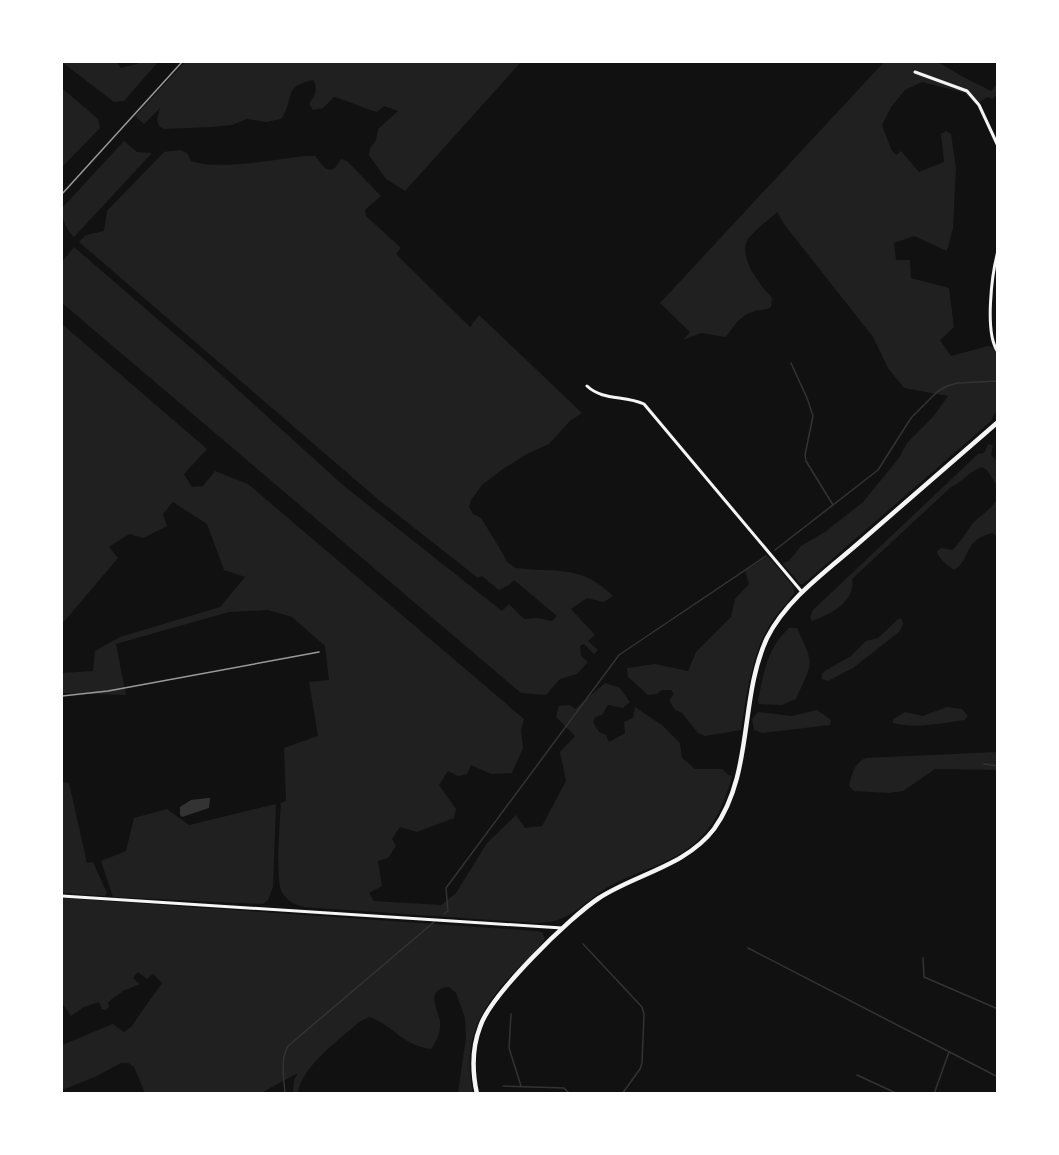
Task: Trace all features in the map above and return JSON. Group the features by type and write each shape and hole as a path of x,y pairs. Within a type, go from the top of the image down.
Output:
{"main road":[{"path":"477,1094 473,1065 475,1044 480,1024 491,1005 562,928 598,898 687,854 703,842 723,814 736,777 754,683 766,640 776,623 802,592 998,422"}],"street":[{"path":"915,72 967,91 979,105 998,146"},
{"path":"998,250 990,324 992,338 998,352"},
{"path":"587,386 602,396 634,400 644,404 802,592"},
{"path":"62,896 562,928"}],"shaded area":[{"path":"62,62 117,62 121,68 139,62 158,62 124,101 114,102"},
{"path":"185,62 520,63 405,191 386,179 369,155 378,129 398,111 384,106 377,112 334,97 323,108 313,110 309,104 316,92 313,80 293,90 281,119 266,122 247,119 232,125 164,129 159,126 157,120 160,108 144,124 135,116"},
{"path":"884,62 938,62 991,91 997,84 997,95 993,99 987,97 976,105 965,93 922,82 905,90 891,107 882,125 891,149 896,155 901,151 919,172 944,162 941,134 946,131 951,134 956,168 953,228 947,251 914,236 894,243 896,260 910,260 911,278 949,288 954,327 940,340 951,356 988,346 997,348 998,407 991,421 816,573 800,584 782,563 789,561 801,546 825,532 863,502 899,458 907,443 932,418 948,396 904,388 888,368 873,337 777,212 751,235 745,246 752,271 772,298 771,307 744,316 726,337 701,333 683,340 690,332 660,303"},
{"path":"62,88 98,119 100,128 62,167"},
{"path":"124,141 137,152 152,153 74,237 65,224 62,208"},
{"path":"180,150 187,153 191,161 216,165 315,156 325,168 330,170 335,168 341,159 347,161 381,196 365,210 366,216 401,248 396,254 470,327 479,315 582,413 570,421 549,444 525,455 482,485 471,500 469,507 473,514 481,518 507,562 516,568 579,574 601,586 613,596 604,602 587,598 571,609 595,635 588,641 598,650 594,654 584,644 580,646 581,656 588,662 577,674 560,679 546,695 521,693 62,303 62,262 74,247 205,360 344,486 502,611 509,604 524,619 538,618 552,621 557,616 514,580 499,590 482,576 478,578 380,501 79,242 86,235 104,231 107,211 164,152"},
{"path":"62,324 207,449 184,474 192,487 203,486 215,471 248,484 524,719 521,730 523,748 512,773 491,774 471,765 467,774 458,776 448,771 439,785 456,809 454,818 417,832 400,827 392,839 396,846 388,858 378,861 382,886 369,893 374,901 441,905 456,893 487,843 516,815 525,828 542,826 566,781 560,752 575,736 556,717 559,706 570,705 575,709 605,683 620,688 630,702 623,708 608,705 602,715 595,717 593,722 599,732 606,735 609,742 625,733 624,722 633,718 635,707 662,725 680,743 682,758 695,769 722,769 732,776 721,808 707,830 681,853 608,887 569,915 550,922 536,923 304,907 294,904 282,892 278,863 281,803 286,801 284,748 318,736 309,682 329,680 325,646 292,617 268,610 229,612 116,644 126,695 62,693 62,673 93,671 95,651 120,637 220,607 245,577 224,570 207,524 173,502 163,514 167,526 143,538 129,534 109,547 118,558 62,624"},
{"path":"988,444 993,445 991,455 997,461 997,486 987,470 981,467 951,487 852,579 852,587 846,601 826,615 812,621 810,617 813,610 978,454 984,453"},
{"path":"997,499 997,537 993,533 976,540 960,566 954,570 941,559 937,551 942,548 952,550 973,523"},
{"path":"768,556 793,586 795,592 772,621 763,637 754,663 741,730 705,736 698,733 682,713 675,710 669,700 674,694 671,690 662,690 657,694 648,695 628,677 627,668 655,664 688,671 696,652 731,617 735,599 749,584 745,571"},
{"path":"901,618 903,624 899,632 853,668 828,681 822,679 825,671 851,656 866,641 878,638"},
{"path":"789,628 797,628 807,650 809,670 796,699 782,705 759,704 765,670 771,653 775,644"},
{"path":"947,707 962,709 968,716 965,720 929,725 893,723 893,719 905,712 923,716"},
{"path":"817,710 831,720 830,725 762,733 754,730 752,719 758,712 792,716"},
{"path":"997,752 997,770 935,769 903,791 889,793 854,791 849,786 856,766 866,758"},
{"path":"62,782 69,783 87,863 93,862 107,893 105,896 62,893"},
{"path":"210,798 209,808 182,817 180,815 180,807 191,800"},
{"path":"276,804 273,887 268,900 263,904 113,897 101,861 126,851 134,818 167,809 189,825"},
{"path":"62,898 535,931 542,932 545,938 493,997 477,1025 470,1056 473,1093 458,1093 466,1037 465,1018 456,993 449,987 442,988 435,995 434,1000 440,1025 438,1036 431,1049 411,1043 378,1020 369,1017 359,1022 313,1064 306,1073 298,1093 293,1093 294,1080 298,1073 261,1093 145,1093 134,1067 128,1063 121,1063 97,1076 62,1090 62,1045 113,1024 124,1032 131,1027 162,983 153,974 147,979 138,972 133,978 140,984 123,991 108,1002 109,1007 106,1010 102,1009 99,1002 84,1007 71,1016 62,1003"}],"waterway":[{"path":"791,363 813,416 805,455 806,461 833,505"},
{"path":"775,550 878,470 911,418 937,392 958,383 998,381"},
{"path":"444,914 448,911 446,888 619,655 766,556"},
{"path":"984,764 998,766"},
{"path":"285,1094 283,1063 288,1046 434,922"},
{"path":"583,944 642,1007 644,1014 642,1063 622,1094"},
{"path":"748,948 998,1077"},
{"path":"923,958 924,977 998,1009"},
{"path":"511,1014 509,1048 521,1086"},
{"path":"934,1094 949,1052"},
{"path":"857,1075 898,1094"},
{"path":"503,1086 564,1088 570,1094"}],"railway":[{"path":"62,194 182,62"},
{"path":"62,696 108,691 319,652"}]}
